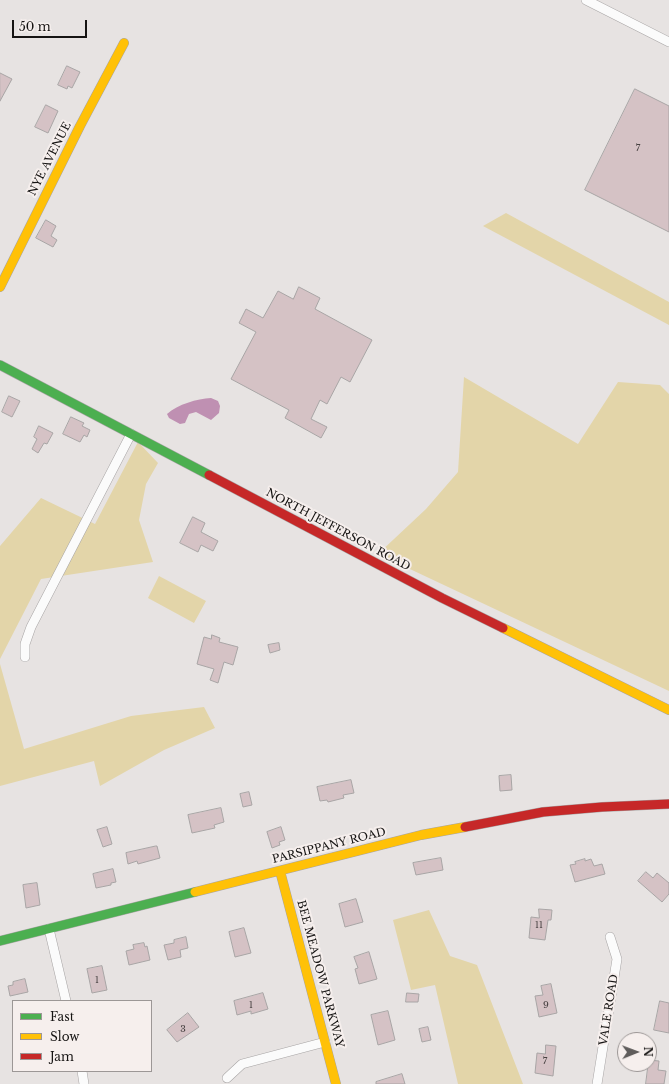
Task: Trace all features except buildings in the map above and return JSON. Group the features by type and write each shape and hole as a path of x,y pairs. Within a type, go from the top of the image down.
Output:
{"street":[{"path":"586,0 669,42"},
{"name":"NYE AVENUE","path":"0,287 80,126 124,44"},
{"name":"NORTH JEFFERSON ROAD","path":"0,365 442,598 669,710"},
{"path":"25,657 25,644 31,627 131,434"},
{"name":"PARSIPPANY ROAD","path":"0,941 421,835 528,815 602,807 669,804"},
{"name":"BEE MEADOW PARKWAY","path":"280,870 336,1084"},
{"path":"49,928 66,1000"},
{"name":"VALE ROAD","path":"597,1084 617,959 610,937"},
{"path":"227,1078 242,1064 326,1042"},
{"path":"82,1072 84,1084"}],"shaded area":[{"path":"506,213 669,302 669,325 483,226"},
{"path":"464,377 578,444 618,382 660,385 669,394 669,691 378,554 426,509 458,472"},
{"path":"211,398 218,401 220,406 219,413 211,420 196,412 189,414 185,423 180,424 169,418 167,414 171,410 188,403"},
{"path":"138,442 158,463 146,484 139,520 153,562 41,579 0,659 0,546 41,498 95,524"},
{"path":"159,576 206,601 194,623 148,598"},
{"path":"0,664 24,749 131,716 204,707 215,728 164,750 100,786 94,761 0,786"},
{"path":"429,910 450,956 477,965 523,1084 458,1084 435,985 411,990 393,920"}],"traffic: fast":[{"path":"0,365 209,475"},
{"path":"0,941 195,892"}],"traffic: slow":[{"path":"0,287 80,126 124,43"},
{"path":"503,628 669,710"},
{"path":"195,892 421,835 465,827"},
{"path":"280,871 336,1084"}],"traffic: jam":[{"path":"209,475 442,598 503,628"},
{"path":"465,827 543,812 602,807 669,804"}]}
